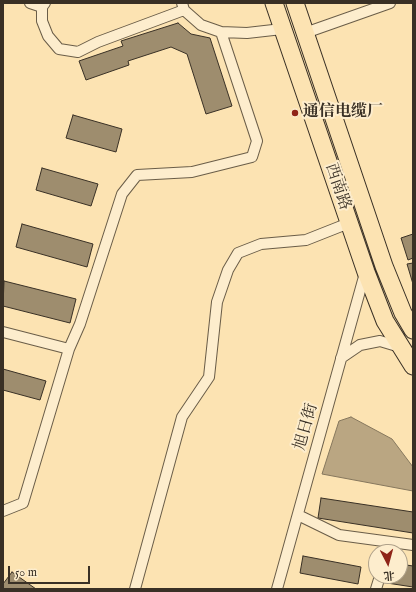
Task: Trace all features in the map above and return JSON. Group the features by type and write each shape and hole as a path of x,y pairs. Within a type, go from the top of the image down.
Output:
{"main road":[{"name":"西南路","path":"274,3 366,272 385,321 413,366"},
{"name":"西南路","path":"295,3 384,266 403,312 413,330"}],"street":[{"path":"30,3 43,5 42,21 48,36 58,49 78,52 183,6 201,25 221,32 247,33 282,29"},
{"path":"305,33 390,3"},
{"path":"3,511 23,503 69,349 80,324 122,194 137,175 192,172 252,157 258,141 221,32"},
{"path":"135,589 182,417 209,377 217,302 228,270 238,253 261,244 306,240 349,223"},
{"name":"旭日街","path":"277,589 366,272"},
{"path":"3,332 69,349"},
{"path":"341,358 360,345 380,342 400,347"},
{"path":"298,515 339,535 413,545"}],"shaded area":[{"path":"351,417 392,439 413,467 413,491 322,474 339,421"}],"building":[{"path":"178,23 191,34 210,38 232,106 206,114 187,54 171,47 128,61 129,65 86,80 79,61 123,46 121,41"},
{"path":"73,115 122,129 116,152 66,138"},
{"path":"42,168 98,184 91,206 36,190"},
{"path":"22,224 93,244 87,267 16,247"},
{"path":"413,234 413,258 408,260 401,238"},
{"path":"413,263 413,284 407,264"},
{"path":"4,281 76,299 70,323 3,306"},
{"path":"3,369 46,381 40,400 3,390"},
{"path":"321,498 413,512 413,533 318,518"},
{"path":"303,556 361,567 358,584 300,573"},
{"path":"408,565 413,566 413,587 394,584 408,584"},
{"path":"12,572 36,589 3,589 3,584"}],"place":[{"name":"通信电缆厂","path":"295,113"}]}
